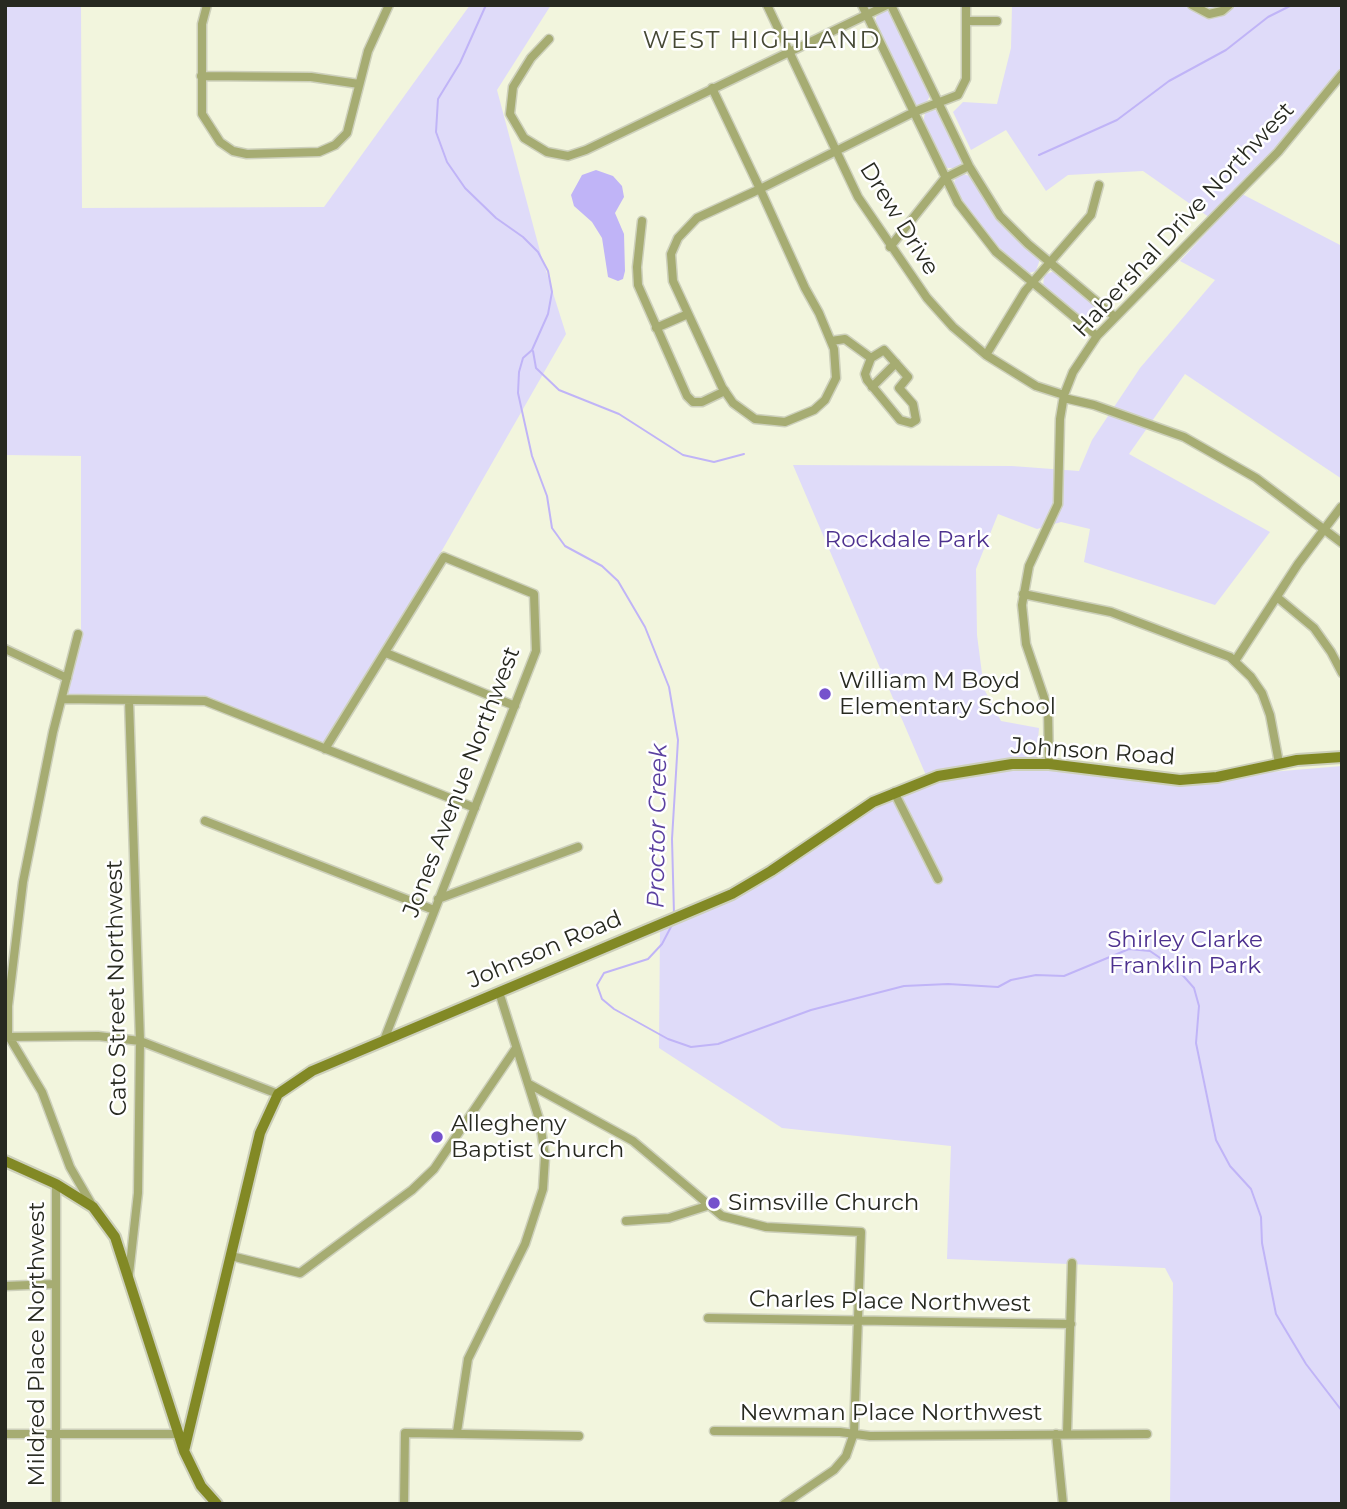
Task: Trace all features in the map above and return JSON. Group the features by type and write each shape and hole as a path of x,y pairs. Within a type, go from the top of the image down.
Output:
{"street":[{"path":"208,5 202,24 202,114 219,142 233,151 247,154 303,153 335,145 347,133 368,51 389,5"},
{"name":"Drew Drive","path":"768,5 858,197 927,298 953,327 986,355 1036,386 1184,437 1256,478 1342,543"},
{"path":"862,5 958,204 978,232 1031,284 1097,336"},
{"path":"549,39 531,58 513,88 510,114 524,138 547,152 568,156 586,150 889,5 969,166 1000,216 1049,262 1115,317"},
{"path":"712,88 760,189 831,341 836,362 832,387 825,400 814,410 798,418 772,422 755,419 733,403 673,281 671,254 678,238 697,218 760,189 914,112 938,103 963,89 966,5"},
{"path":"1192,5 1209,14 1222,11 1229,5"},
{"path":"966,21 997,21"},
{"name":"Habershal Drive Northwest","path":"1049,764 1048,709 1026,644 1023,594 1029,566 1058,504 1060,419 1064,396 1073,372 1097,336 1278,152 1342,74"},
{"path":"201,76 311,77 359,85"},
{"path":"890,247 946,178 969,166"},
{"path":"986,355 1031,284 1091,215 1099,185"},
{"path":"642,221 636,278 687,396 693,402 725,391"},
{"path":"656,328 688,314"},
{"path":"831,341 845,339 871,358"},
{"path":"884,350 895,363 908,377 899,388 914,404 916,419 911,423 900,420 872,387 865,374 871,358 884,350"},
{"path":"872,387 895,363"},
{"path":"1236,661 1341,508"},
{"name":"Jones Avenue Northwest","path":"384,1040 536,651 534,594 444,557 386,653"},
{"path":"1023,594 1111,612 1236,661 1251,677 1265,699 1279,763"},
{"path":"1278,598 1298,612 1320,635 1342,674"},
{"path":"78,634 23,882 8,1006 7,1036 43,1092 70,1167 93,1207 115,1237 129,1274 177,1434 201,1486 217,1504"},
{"path":"5,649 68,678"},
{"path":"325,749 386,653 515,706"},
{"path":"63,699 205,701 475,808"},
{"name":"Cato Street Northwest","path":"129,700 140,1041 138,1193 129,1274"},
{"name":"Johnson Road","path":"278,1094 312,1071 673,919 749,884 847,817 894,792 972,769 1049,764 1180,780 1217,777 1279,763 1342,757"},
{"path":"894,792 938,879"},
{"path":"205,821 434,910"},
{"path":"438,899 578,846"},
{"path":"457,1432 468,1359 525,1244 543,1189 545,1157 529,1084 499,992"},
{"path":"7,1036 98,1036 140,1041 278,1094 260,1133 184,1451"},
{"path":"231,1256 300,1273 412,1190 434,1169 516,1048"},
{"path":"529,1084 634,1141 722,1216 745,1223 861,1232 854,1433 846,1456 834,1469 784,1504"},
{"path":"5,1161 55,1184 93,1207"},
{"name":"Mildred Place Northwest","path":"55,1184 56,1504"},
{"path":"626,1221 669,1218 710,1205"},
{"path":"1067,1433 1072,1263"},
{"path":"5,1286 55,1284"},
{"name":"Charles Place Northwest","path":"708,1318 1071,1324"},
{"name":"Newman Place Northwest","path":"714,1431 1147,1434"},
{"path":"404,1504 405,1433 579,1436"},
{"path":"5,1434 177,1434"},
{"path":"1056,1434 1063,1504"}],"green space":[{"path":"5,5 81,5 82,208 324,207 470,5 551,5 497,90 541,255 566,334 327,751 204,702 63,701 81,632 81,456 5,455"},
{"path":"1012,5 1342,5 1342,71 1242,194 1342,246 1342,479 1185,374 1129,454 1270,532 1215,605 1084,562 1090,529 1061,522 1037,529 998,514 976,569 977,635 984,689 1001,721 1039,728 1036,764 1127,778 1247,774 1342,766 1342,1504 1170,1504 1173,1283 1165,1268 947,1259 951,1146 782,1128 659,1048 660,928 707,907 831,826 928,780 793,465 1012,466 1079,471 1092,440 1140,368 1215,280 1180,261 1216,222 1143,171 1068,175 1046,191 1006,130 971,150 953,112 963,102 997,104 1011,48"},
{"path":"890,11 931,94 926,103 916,105 912,101 875,23 877,14"},
{"path":"938,111 962,157 961,164 954,168 944,168 923,123 925,113"},
{"path":"964,174 972,177 995,215 1040,259 1036,271 1026,274 982,230 953,186 956,177"},
{"path":"1054,271 1101,309 1101,315 1095,323 1088,324 1043,288 1044,275"}],"shaded area":[{"path":"596,170 613,176 622,186 624,197 615,213 624,234 625,271 623,279 618,281 608,277 602,238 592,222 574,206 571,195 582,175"}],"waterway":[{"name":"Proctor Creek","path":"486,5 460,63 438,99 436,132 447,162 465,188 496,218 523,237 538,252 548,271 552,292 548,314 532,350 523,358 518,393 532,456 547,496 552,528 565,546 602,566 618,581 645,627 669,687 678,740 672,839 674,914"},
{"path":"1039,155 1117,120 1169,81 1226,50 1268,17 1292,5"},
{"path":"533,351 536,368 559,390 619,414 683,455 714,462 744,454"},
{"name":"Proctor Creek","path":"673,923 662,944 648,959 604,973 597,985 602,999 614,1009 668,1039 691,1047 718,1044 811,1010 904,986 948,984 998,987 1011,980 1036,975 1064,976 1129,949 1150,951 1179,971 1194,988 1199,1006 1196,1043 1216,1140 1230,1166 1251,1189 1261,1217 1262,1243 1276,1314 1306,1364 1342,1411"}],"place":[{"name":"William M Boyd Elementary School","path":"825,694"},
{"name":"Allegheny Baptist Church","path":"437,1137"},
{"name":"Simsville Church","path":"714,1203"}],"district":[{"name":"WEST HIGHLAND","path":"762,41"}],"park label":[{"name":"Rockdale Park","path":"907,540"},
{"name":"Shirley Clarke Franklin Park","path":"1185,953"}]}
